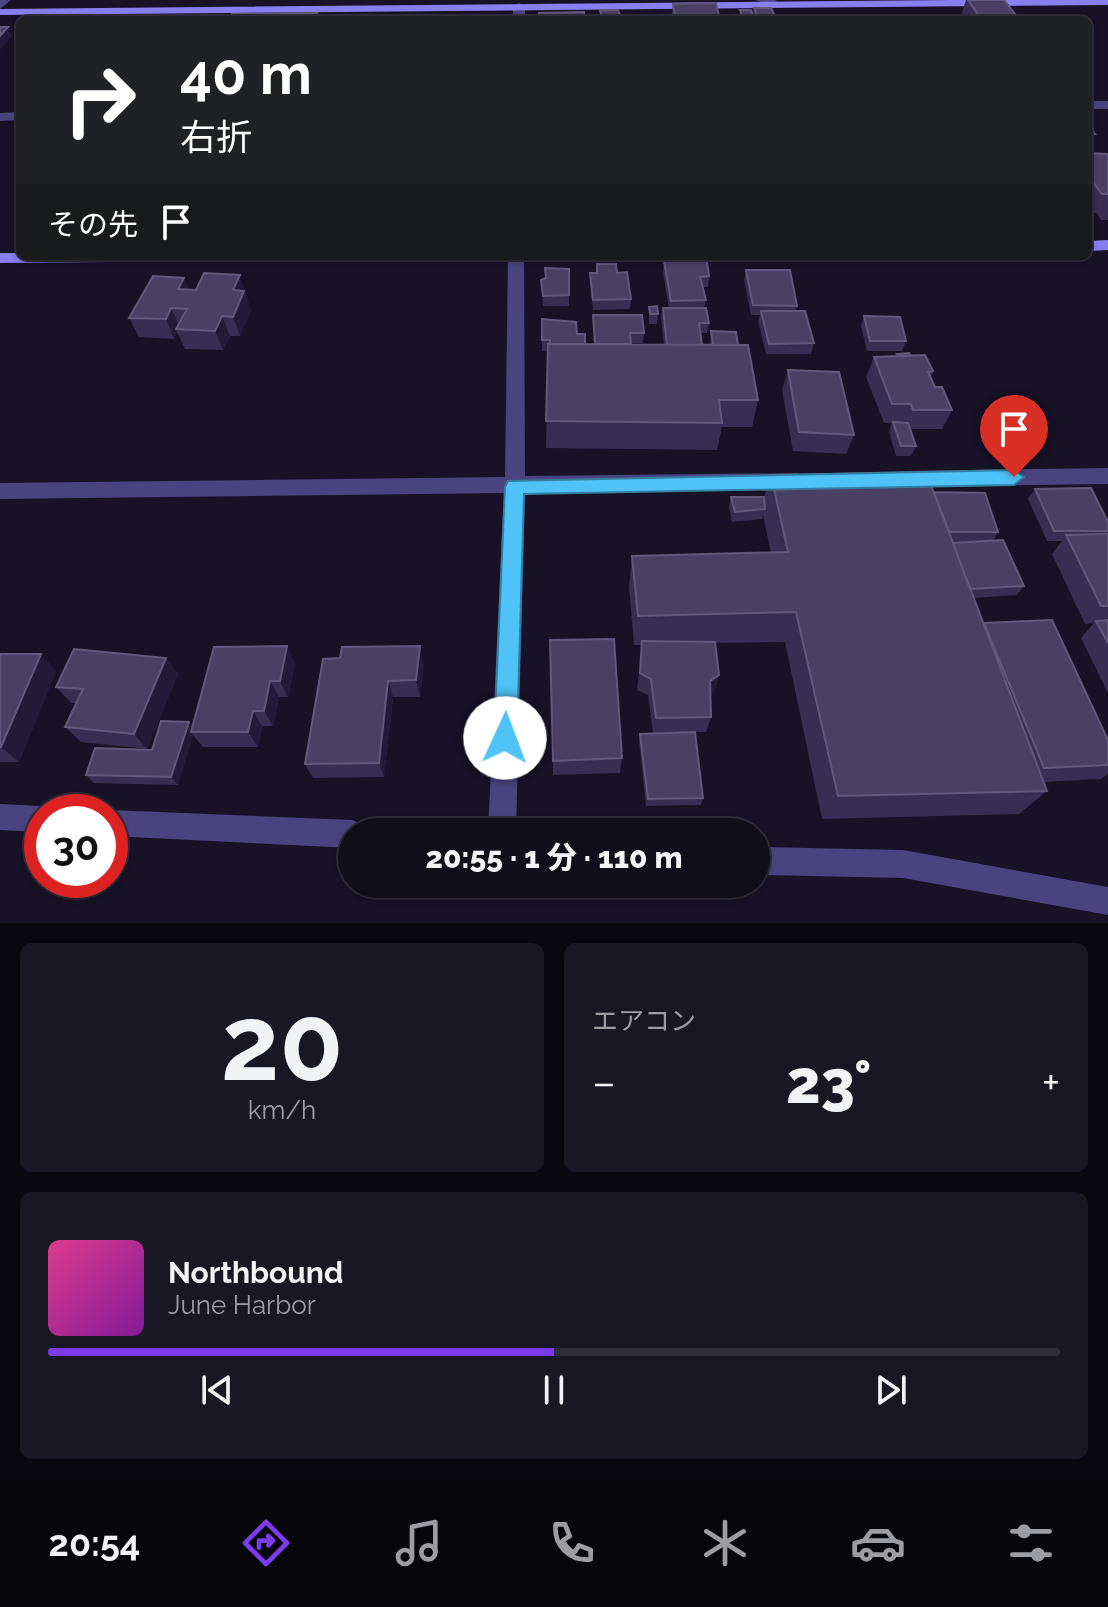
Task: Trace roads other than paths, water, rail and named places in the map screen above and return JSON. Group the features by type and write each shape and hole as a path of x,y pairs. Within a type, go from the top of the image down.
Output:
{"street":[{"path":"5,0 0,9 352,4 519,6 1108,2"},
{"path":"519,6 519,16"},
{"path":"503,818 515,487 516,260"},
{"path":"889,480 1108,476"},
{"path":"0,491 811,481"},
{"path":"0,817 24,818"},
{"path":"128,824 338,833"},
{"path":"770,861 903,864 1108,901"}]}
